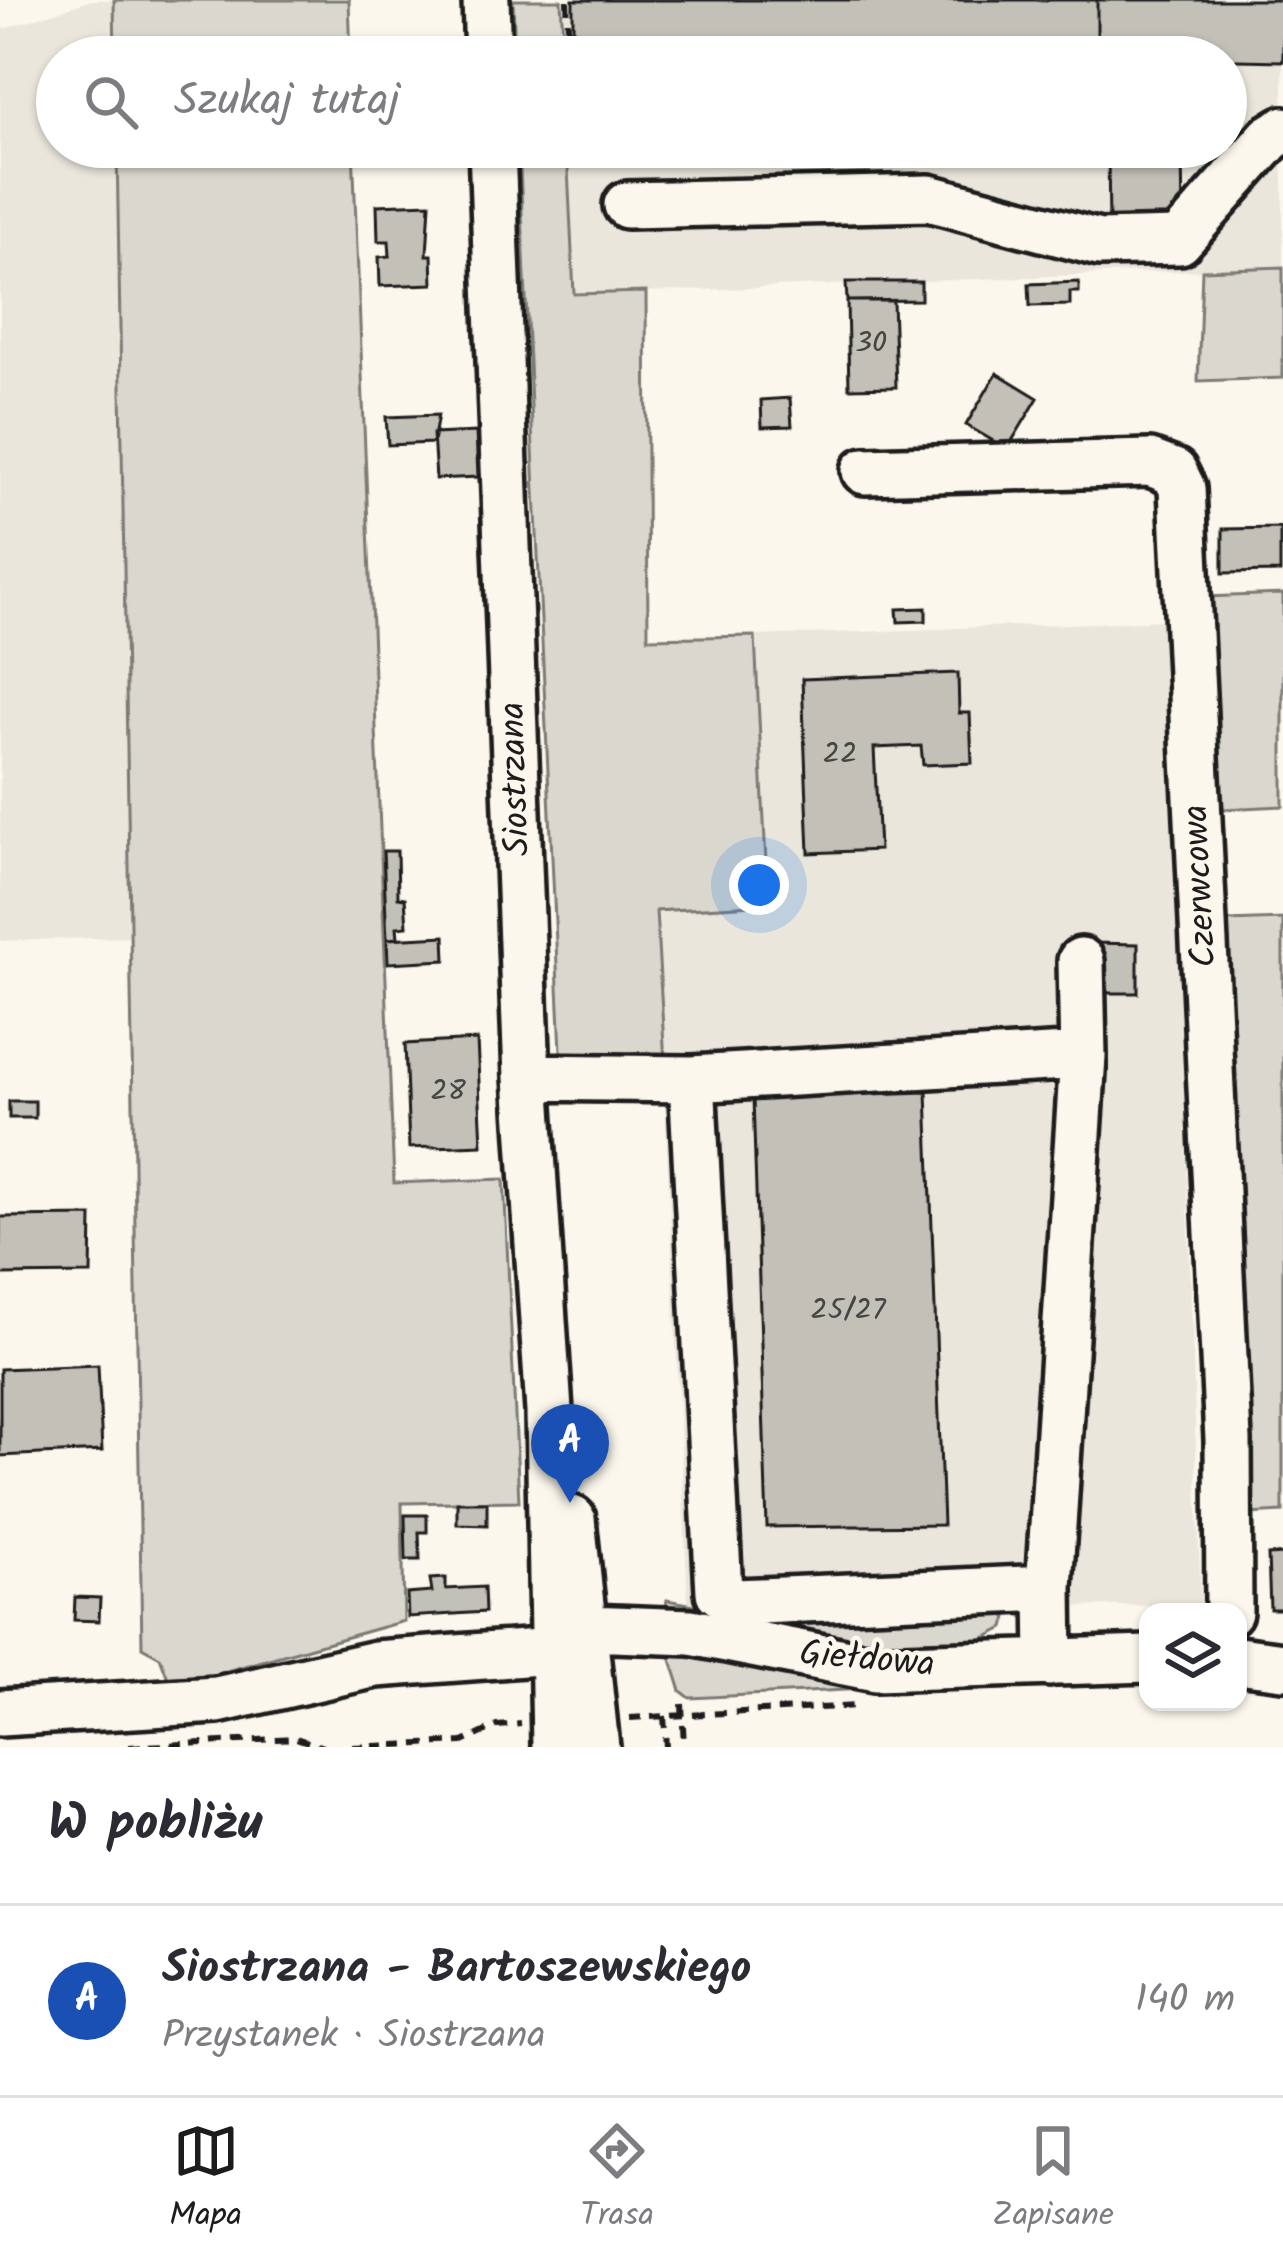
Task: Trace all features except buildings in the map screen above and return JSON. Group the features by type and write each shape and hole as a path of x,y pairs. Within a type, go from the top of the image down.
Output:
{"street":[{"path":"486,0 487,36"},
{"path":"1247,163 1270,137 1283,130"},
{"name":"Siostrzana","path":"493,168 527,1077 549,1411 566,1484 575,1734"},
{"path":"627,205 929,198 1099,243 1179,241 1243,168"},
{"name":"Czerwcowa","path":"865,471 1150,464 1174,472 1182,488 1228,1440 1229,1603"},
{"path":"1050,1663 1049,1588 1083,1056 1081,961"},
{"path":"527,1077 692,1079 1083,1056"},
{"path":"692,1079 719,1592 736,1602 1049,1588"},
{"name":"Giełdowa","path":"0,1713 217,1700 376,1664 570,1640 691,1632 875,1668 1139,1658"},
{"path":"1247,1661 1283,1666"}],"path":[{"path":"567,0 568,36"},
{"path":"682,1704 684,1747"},
{"path":"352,1747 464,1745 506,1724 575,1734 664,1716 865,1706"},
{"path":"664,1716 666,1747"},
{"path":"129,1747 296,1738 323,1747"}],"shaded area":[{"path":"92,0 116,0 117,36 36,36 36,168 118,168 129,937 0,941 0,30"},
{"path":"114,0 349,0 350,36 115,36"},
{"path":"513,0 561,0 563,36 514,36"},
{"path":"561,0 1283,0 1283,267 573,295 568,168 1247,168 1247,36 563,36"},
{"path":"117,168 354,168 394,1183 504,1179 519,1501 402,1503 404,1621 198,1679 168,1678 160,1657 142,1647"},
{"path":"520,168 568,168 574,294 646,292 648,638 755,636 768,904 656,911 665,1062 566,1061 561,1051"},
{"path":"1283,267 1283,378 1198,381 1202,270"},
{"path":"1283,594 1283,806 1223,809 1205,597"},
{"path":"1169,620 1201,1603 727,1611 688,1605 656,911 768,903 755,636"},
{"path":"1283,919 1283,1512 1249,1514 1227,921"},
{"path":"667,1600 727,1611 997,1605 1007,1617 1004,1628 979,1641 973,1651 888,1653 665,1611"},
{"path":"667,1647 883,1688 690,1698 681,1691"}],"place":[{"name":"Siostrzana - Bartoszewskiego","path":"570,1503"}]}
